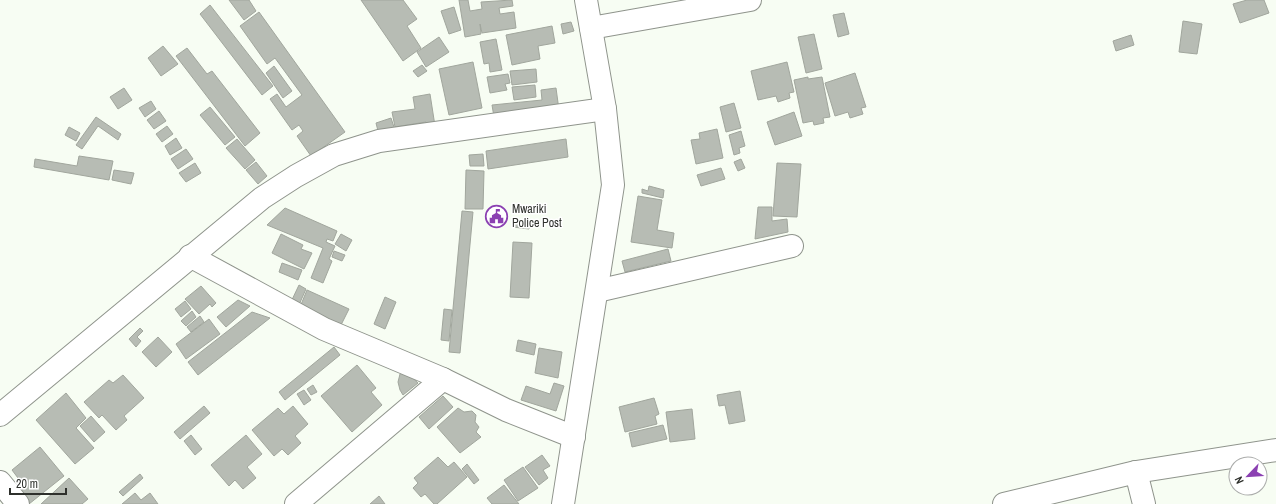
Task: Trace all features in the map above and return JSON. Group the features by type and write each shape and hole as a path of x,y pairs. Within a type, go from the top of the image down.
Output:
{"street":[{"path":"564,504 613,185 605,109 586,0"},
{"path":"591,28 750,0"},
{"path":"0,415 190,256 262,198 296,176 334,156 378,141 605,109"},
{"path":"597,291 792,246"},
{"path":"190,256 324,329 443,380 506,410 574,437"},
{"path":"296,504 443,380"},
{"path":"1004,504 1136,472 1275,445"},
{"path":"1136,472 1144,504"},
{"path":"0,482 18,504"}],"building":[{"path":"229,0 249,0 256,11 244,20"},
{"path":"361,0 403,0 417,19 407,26 421,48 403,61"},
{"path":"459,0 468,0 470,11 482,9 481,2 512,0 513,6 499,8 500,14 514,12 516,28 482,33 480,24 481,34 465,37"},
{"path":"1247,0 1264,0 1269,13 1240,23 1233,4"},
{"path":"210,5 273,86 262,95 200,14"},
{"path":"454,7 461,30 449,34 441,11"},
{"path":"259,12 345,132 311,156 297,136 303,131 299,125 292,130 270,99 277,94 286,107 302,95 275,58 267,64 240,26"},
{"path":"844,13 849,34 838,37 833,15"},
{"path":"1183,21 1202,24 1197,54 1179,52"},
{"path":"571,22 574,31 563,34 561,24"},
{"path":"552,26 555,43 538,46 540,59 512,65 506,35"},
{"path":"814,34 822,69 806,73 798,37"},
{"path":"1131,35 1134,45 1116,51 1113,41"},
{"path":"439,37 449,52 426,67 417,52"},
{"path":"496,39 502,70 490,72 489,63 484,64 480,42"},
{"path":"163,46 178,64 161,76 148,58"},
{"path":"187,48 207,74 212,71 260,133 245,146 176,56"},
{"path":"473,62 482,108 449,115 439,69"},
{"path":"787,62 794,92 789,93 790,98 778,102 776,96 758,100 751,71"},
{"path":"422,65 427,71 418,77 413,71"},
{"path":"274,66 292,91 283,98 266,73"},
{"path":"536,69 537,82 512,85 510,71"},
{"path":"855,73 866,107 861,108 863,114 850,118 848,112 835,116 825,83"},
{"path":"508,74 510,83 505,84 507,90 490,93 487,77"},
{"path":"808,77 808,79 822,77 830,117 823,118 824,123 814,125 813,121 803,123 794,80"},
{"path":"535,85 536,97 514,100 512,87"},
{"path":"124,88 132,100 118,109 110,97"},
{"path":"556,88 559,110 494,117 492,105 542,100 541,90"},
{"path":"430,94 435,126 427,127 426,122 395,127 392,112 415,109 413,97"},
{"path":"151,101 156,109 145,117 139,108"},
{"path":"734,103 741,128 726,132 720,107"},
{"path":"210,107 235,137 225,145 200,115"},
{"path":"159,111 166,121 154,129 147,120"},
{"path":"794,112 802,136 775,145 767,122"},
{"path":"96,117 121,134 118,140 98,126 82,149 76,145"},
{"path":"391,118 395,130 379,135 376,123"},
{"path":"167,126 173,134 162,142 156,134"},
{"path":"69,127 80,133 76,141 65,135"},
{"path":"717,129 723,158 696,164 691,140 700,139 699,133"},
{"path":"741,131 745,146 739,148 740,153 734,155 729,135"},
{"path":"176,138 182,148 170,155 165,146"},
{"path":"237,139 255,160 245,169 226,148"},
{"path":"566,139 568,157 488,169 486,151"},
{"path":"186,149 193,159 178,169 171,159"},
{"path":"483,154 484,166 470,166 469,155"},
{"path":"79,156 113,161 109,180 34,167 35,159 77,166"},
{"path":"741,159 745,168 738,171 734,162"},
{"path":"256,162 267,176 258,184 246,170"},
{"path":"195,163 201,173 186,182 179,173"},
{"path":"777,163 801,164 797,217 773,216"},
{"path":"721,168 725,179 701,186 697,175"},
{"path":"114,170 134,173 131,184 112,180"},
{"path":"466,170 484,171 483,209 465,209"},
{"path":"649,186 664,190 663,198 642,193 642,189 648,191"},
{"path":"638,196 662,200 657,230 674,233 672,248 631,242"},
{"path":"758,207 772,207 772,221 787,219 788,232 755,239"},
{"path":"285,208 337,231 333,241 327,239 326,242 335,246 329,259 332,261 323,283 311,278 323,248 267,225"},
{"path":"462,211 473,212 460,353 449,352"},
{"path":"514,221 529,223 529,229 513,227"},
{"path":"281,234 303,245 301,249 312,253 304,269 272,253"},
{"path":"341,234 352,240 346,251 335,244"},
{"path":"513,242 532,243 529,298 510,297"},
{"path":"668,249 671,261 625,272 622,261"},
{"path":"334,251 345,255 342,261 332,257"},
{"path":"282,263 302,270 298,280 279,272"},
{"path":"299,285 306,289 298,307 290,304"},
{"path":"201,286 216,303 212,307 210,304 199,314 185,299"},
{"path":"307,290 349,309 341,325 300,307"},
{"path":"385,297 396,302 385,329 374,324"},
{"path":"238,300 250,306 226,327 217,317"},
{"path":"185,301 191,309 181,317 175,309"},
{"path":"444,309 452,310 449,341 441,340"},
{"path":"192,311 196,317 186,326 181,321"},
{"path":"252,312 270,318 198,375 188,362"},
{"path":"200,316 204,322 191,332 187,327"},
{"path":"209,319 220,334 186,359 176,344"},
{"path":"140,328 143,331 137,337 141,341 136,347 129,339"},
{"path":"158,337 172,352 156,367 142,352"},
{"path":"518,340 536,344 534,355 516,351"},
{"path":"334,347 340,355 285,400 279,392"},
{"path":"539,348 562,352 558,378 535,373"},
{"path":"357,365 376,388 371,392 382,405 352,432 321,396"},
{"path":"404,370 418,383 403,395 398,382 400,374"},
{"path":"123,375 144,398 124,416 127,420 116,430 102,415 99,418 84,402 109,380 113,383"},
{"path":"554,383 564,386 556,411 521,400 526,386 550,394"},
{"path":"313,385 317,392 311,395 307,389"},
{"path":"304,390 311,400 304,405 297,394"},
{"path":"740,391 745,421 729,424 725,405 719,406 717,395"},
{"path":"66,393 86,418 76,428 94,448 75,464 36,420"},
{"path":"443,396 453,407 429,429 419,417"},
{"path":"654,398 659,414 655,416 657,424 625,432 619,407"},
{"path":"204,406 210,413 180,439 174,432"},
{"path":"293,406 308,424 295,436 301,443 288,455 282,449 274,456 252,430 278,408 284,414"},
{"path":"458,408 464,412 472,411 476,415 475,422 479,427 476,432 481,437 460,453 437,427"},
{"path":"692,409 695,439 670,442 666,412"},
{"path":"91,416 105,432 94,442 80,426"},
{"path":"663,425 667,439 632,447 629,433"},
{"path":"191,435 202,449 195,455 184,441"},
{"path":"246,435 262,454 247,467 256,478 243,489 235,480 229,486 211,465"},
{"path":"40,447 64,476 29,504 25,504 13,489 21,482 12,470"},
{"path":"542,455 550,466 543,470 548,478 539,485 525,467"},
{"path":"438,457 448,467 454,462 467,477 437,504 434,504 425,494 421,497 413,488 418,483 414,478"},
{"path":"467,464 479,480 474,484 462,469"},
{"path":"523,467 538,488 518,501 504,480"},
{"path":"140,474 143,478 123,496 119,492"},
{"path":"69,478 88,499 82,504 41,504"},
{"path":"504,485 519,504 492,504 487,498"},
{"path":"135,493 141,500 150,493 158,504 122,504"},
{"path":"379,496 385,504 370,504"}],"place":[{"name":"Mwariki Police Post","path":"496,216"}]}
